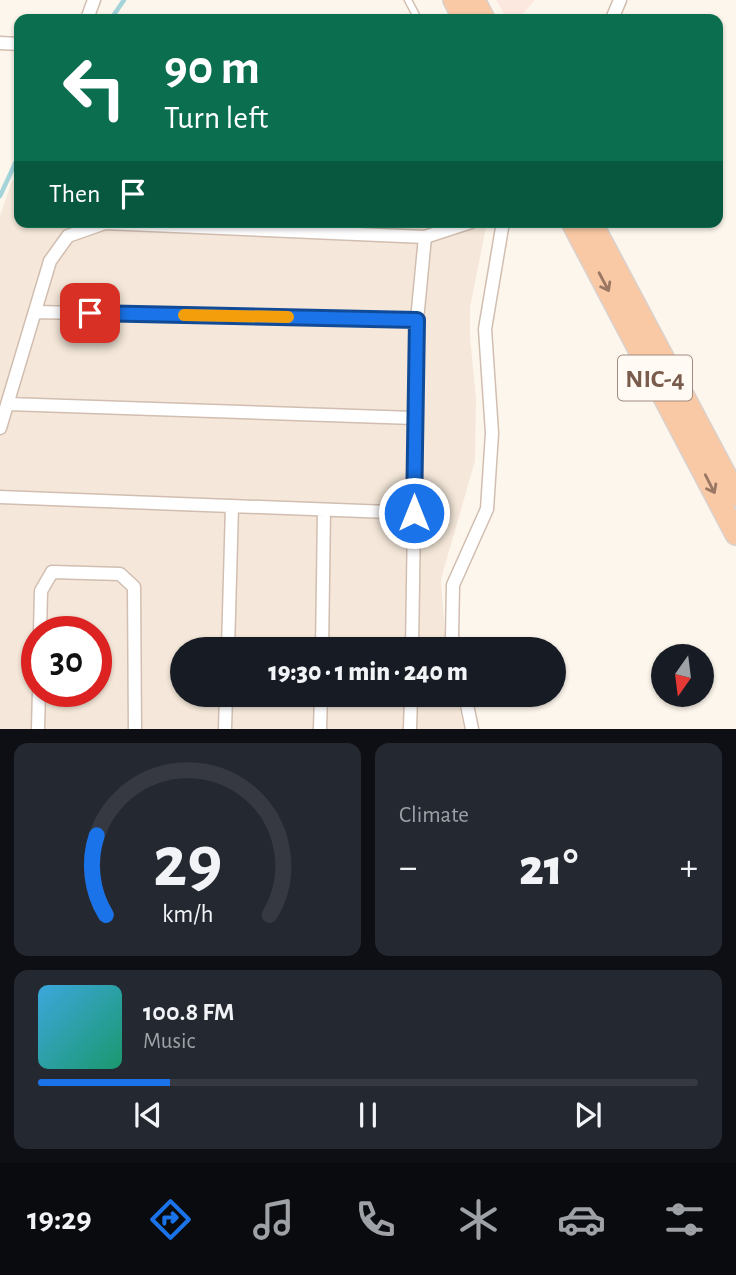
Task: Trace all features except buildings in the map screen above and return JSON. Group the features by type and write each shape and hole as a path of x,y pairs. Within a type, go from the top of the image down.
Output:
{"highway":[{"name":"NIC-4","path":"575,228 736,534"},
{"name":"NIC-4","path":"595,228 736,495"}],"street":[{"path":"0,428 50,261 68,236 91,228"},
{"path":"219,228 425,237 453,228"},
{"path":"452,637 453,585 487,509 492,433 485,329 501,228"},
{"path":"412,637 417,320 425,237"},
{"path":"35,312 417,320"},
{"path":"8,404 414,418"},
{"path":"0,497 414,513"},
{"path":"228,637 232,506"},
{"path":"322,637 324,510"},
{"path":"40,616 41,591 52,572 120,574 134,587 135,729"},
{"path":"37,729 38,707"},
{"path":"225,729 226,707"},
{"path":"320,729 321,707"},
{"path":"410,729 411,707"},
{"path":"467,707 472,729"}],"shaded area":[{"path":"496,0 535,0 522,14 504,14"},
{"path":"12,181 14,228 486,228 470,307 476,399 475,461 441,579 445,637 170,637 170,707 459,707 464,729 0,729 0,216"}],"waterway":[{"path":"114,14 124,0"},
{"path":"0,196 14,166"}],"slow traffic":[{"path":"184,315 288,317"}],"route":[{"path":"90,313 417,320 414,513"}]}
